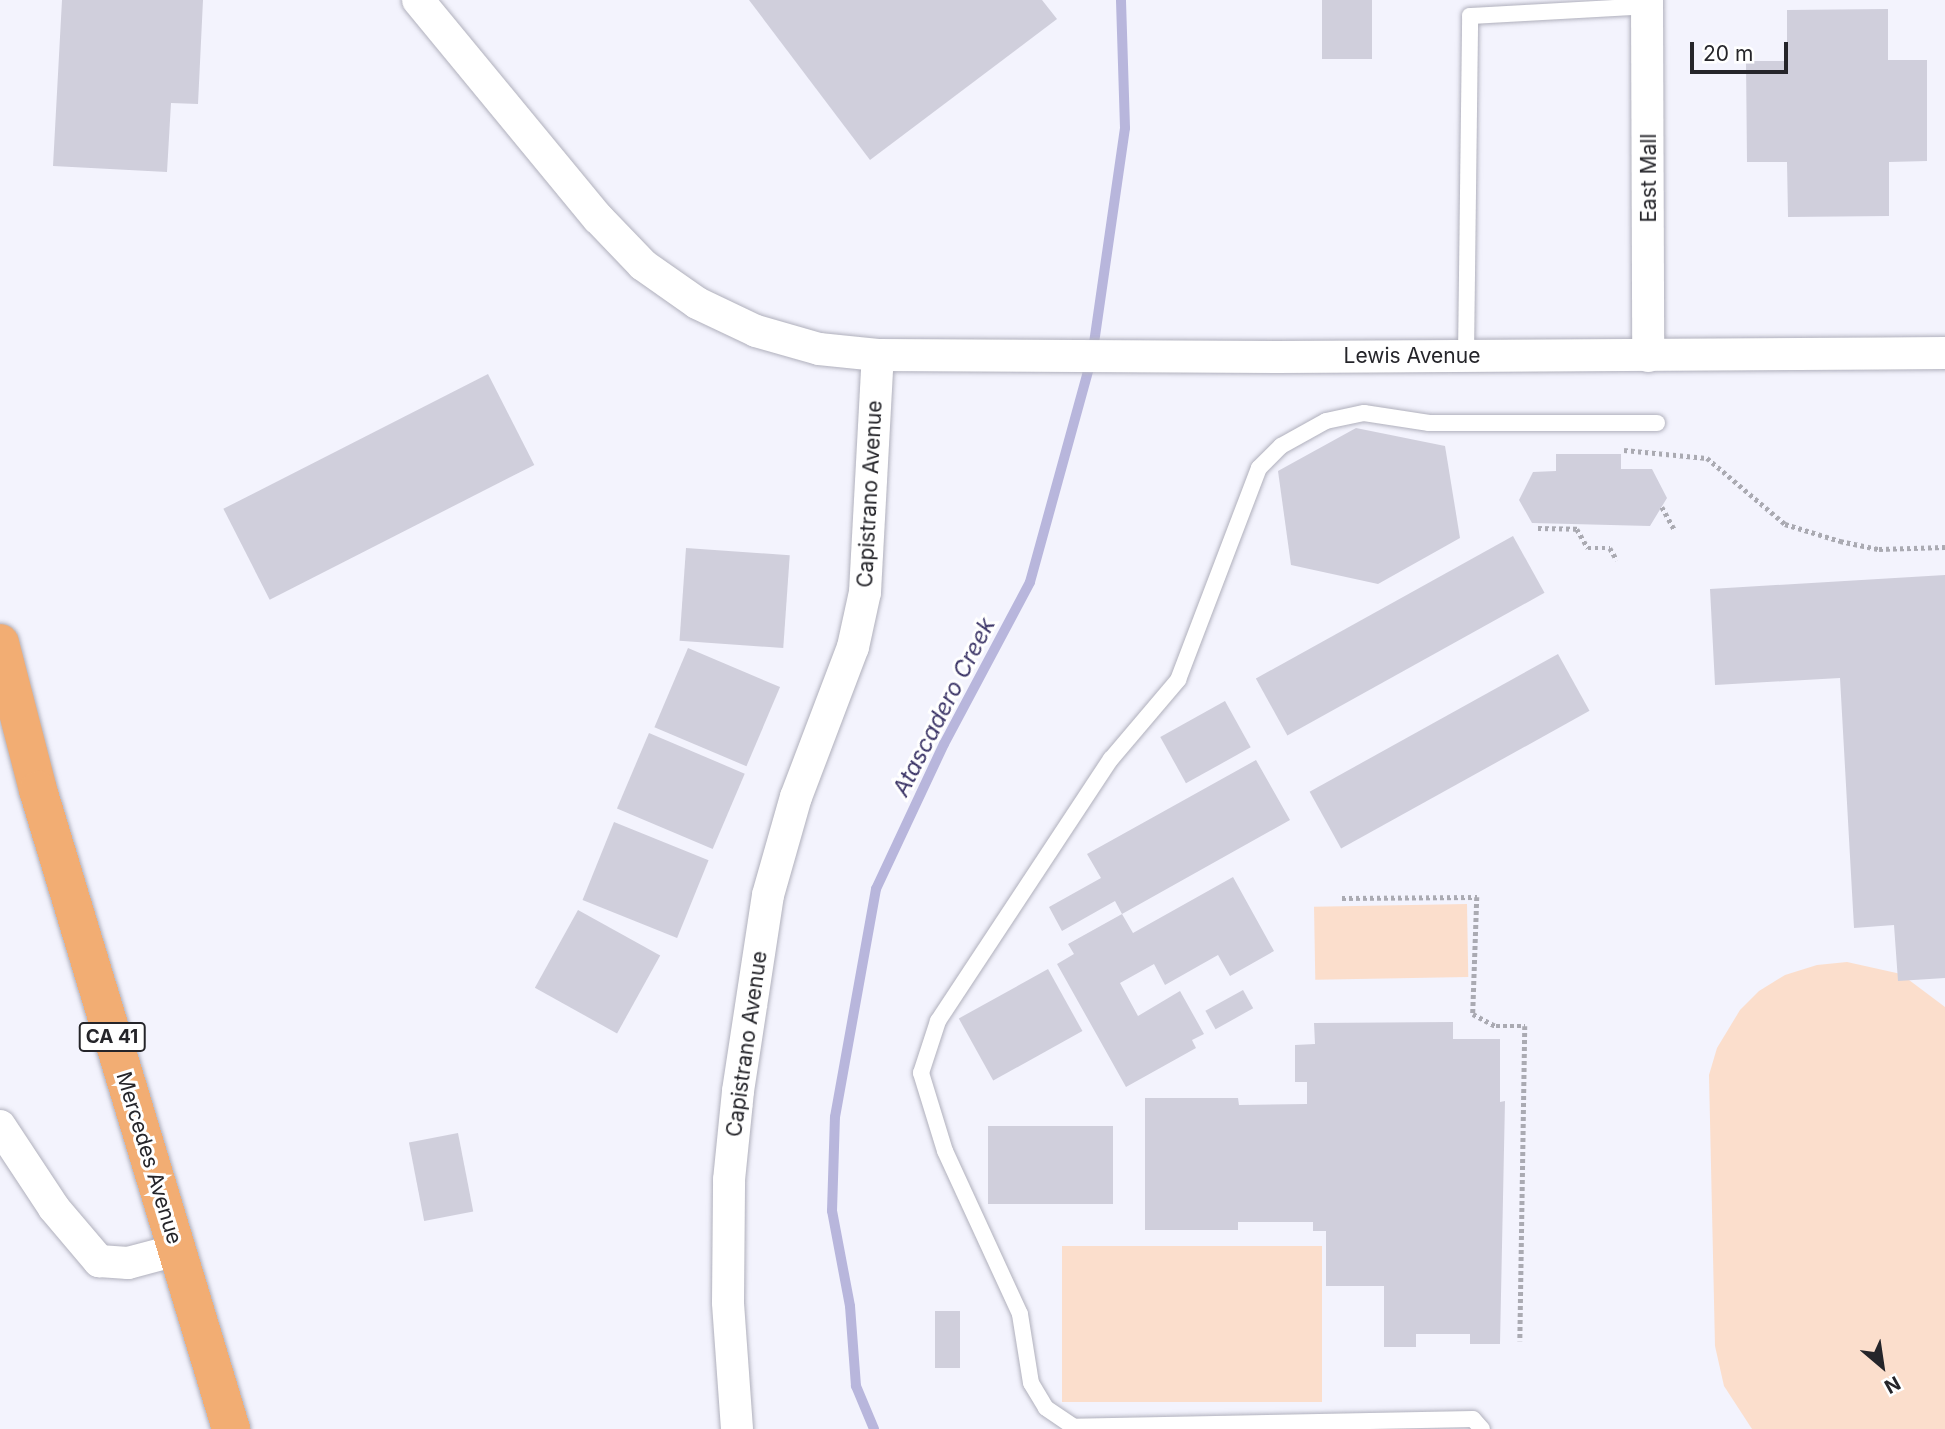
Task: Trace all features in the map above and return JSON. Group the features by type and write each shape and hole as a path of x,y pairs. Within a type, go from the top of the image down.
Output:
{"main road":[{"name":"Mercedes Avenue","path":"0,643 38,790 231,1429"}],"street":[{"path":"418,0 598,218 669,285 756,331 819,349 878,355"},
{"name":"East Mall","path":"1647,3 1648,356"},
{"name":"Lewis Avenue","path":"878,355 1277,357 1945,353"},
{"name":"Capistrano Avenue","path":"737,1429 728,1302 729,1180 738,1091 768,895 796,797 853,647 865,592 878,355"},
{"path":"0,1126 54,1208 99,1261 128,1263 177,1250"}],"lane":[{"path":"1466,356 1470,16 1647,3"},
{"path":"1482,1429 1474,1419 1074,1427 1046,1408 1031,1383 1020,1314 945,1151 921,1073 938,1021 1111,759 1178,680 1259,468 1280,446 1326,421 1364,413 1429,423 1657,423"}],"path":[{"path":"1613,450 1688,453 1707,458 1785,524 1840,541 1879,549 1945,547"},
{"path":"1662,507 1674,528"},
{"path":"1538,528 1577,529 1588,548 1610,548 1617,560"},
{"path":"1342,898 1477,897 1473,1014 1496,1026 1525,1026 1520,1342"}],"shaded area":[{"path":"1467,904 1468,977 1315,980 1314,907"},
{"path":"1847,962 1901,974 1945,1007 1945,1429 1752,1429 1724,1386 1715,1346 1709,1075 1717,1048 1740,1010 1759,991 1785,975 1817,965"},
{"path":"1062,1246 1322,1246 1322,1402 1062,1402"}],"building":[{"path":"62,0 203,0 198,104 171,103 167,172 53,166"},
{"path":"749,0 1042,0 1057,19 870,160"},
{"path":"1322,0 1372,0 1372,59 1322,59"},
{"path":"1888,9 1888,60 1927,60 1927,161 1889,162 1889,216 1788,217 1787,162 1747,162 1746,61 1787,61 1787,10"},
{"path":"488,374 534,465 270,600 223,509"},
{"path":"1356,428 1445,446 1460,538 1378,584 1291,565 1278,471"},
{"path":"1556,454 1621,454 1621,469 1652,469 1667,498 1650,526 1532,523 1519,500 1533,472 1556,471"},
{"path":"1513,536 1545,593 1287,735 1256,679"},
{"path":"686,548 790,555 783,648 680,641"},
{"path":"1945,575 1945,978 1898,981 1894,925 1854,928 1840,678 1715,685 1710,589"},
{"path":"688,648 780,687 746,766 654,727"},
{"path":"1558,654 1590,711 1341,849 1310,792"},
{"path":"1225,701 1251,747 1186,783 1160,737"},
{"path":"649,733 745,774 713,849 617,808"},
{"path":"1256,760 1290,820 1122,914 1115,901 1062,931 1049,907 1101,878 1087,854"},
{"path":"614,822 709,860 677,938 583,900"},
{"path":"1233,877 1274,951 1230,976 1218,955 1165,985 1154,964 1120,983 1138,1016 1180,991 1204,1034 1192,1040 1196,1048 1126,1087 1057,964 1074,954 1068,944 1122,914 1133,933"},
{"path":"578,910 660,956 617,1033 535,988"},
{"path":"1048,969 1082,1031 993,1081 959,1018"},
{"path":"1243,990 1253,1008 1216,1029 1205,1011"},
{"path":"1453,1022 1453,1039 1500,1039 1500,1102 1505,1101 1500,1344 1470,1344 1470,1334 1416,1334 1416,1347 1384,1347 1384,1286 1326,1286 1326,1231 1313,1231 1313,1222 1238,1222 1238,1230 1145,1230 1145,1098 1238,1098 1239,1105 1307,1104 1307,1082 1295,1082 1295,1045 1315,1044 1314,1023"},
{"path":"988,1126 1113,1126 1113,1204 988,1204"},
{"path":"458,1133 473,1212 424,1221 409,1143"},
{"path":"935,1311 960,1311 960,1368 935,1368"}],"waterway":[{"name":"Atascadero Creek","path":"874,1429 856,1386 850,1306 832,1211 835,1117 876,889 944,744 1030,582 1092,357 1125,128 1121,0"}]}
